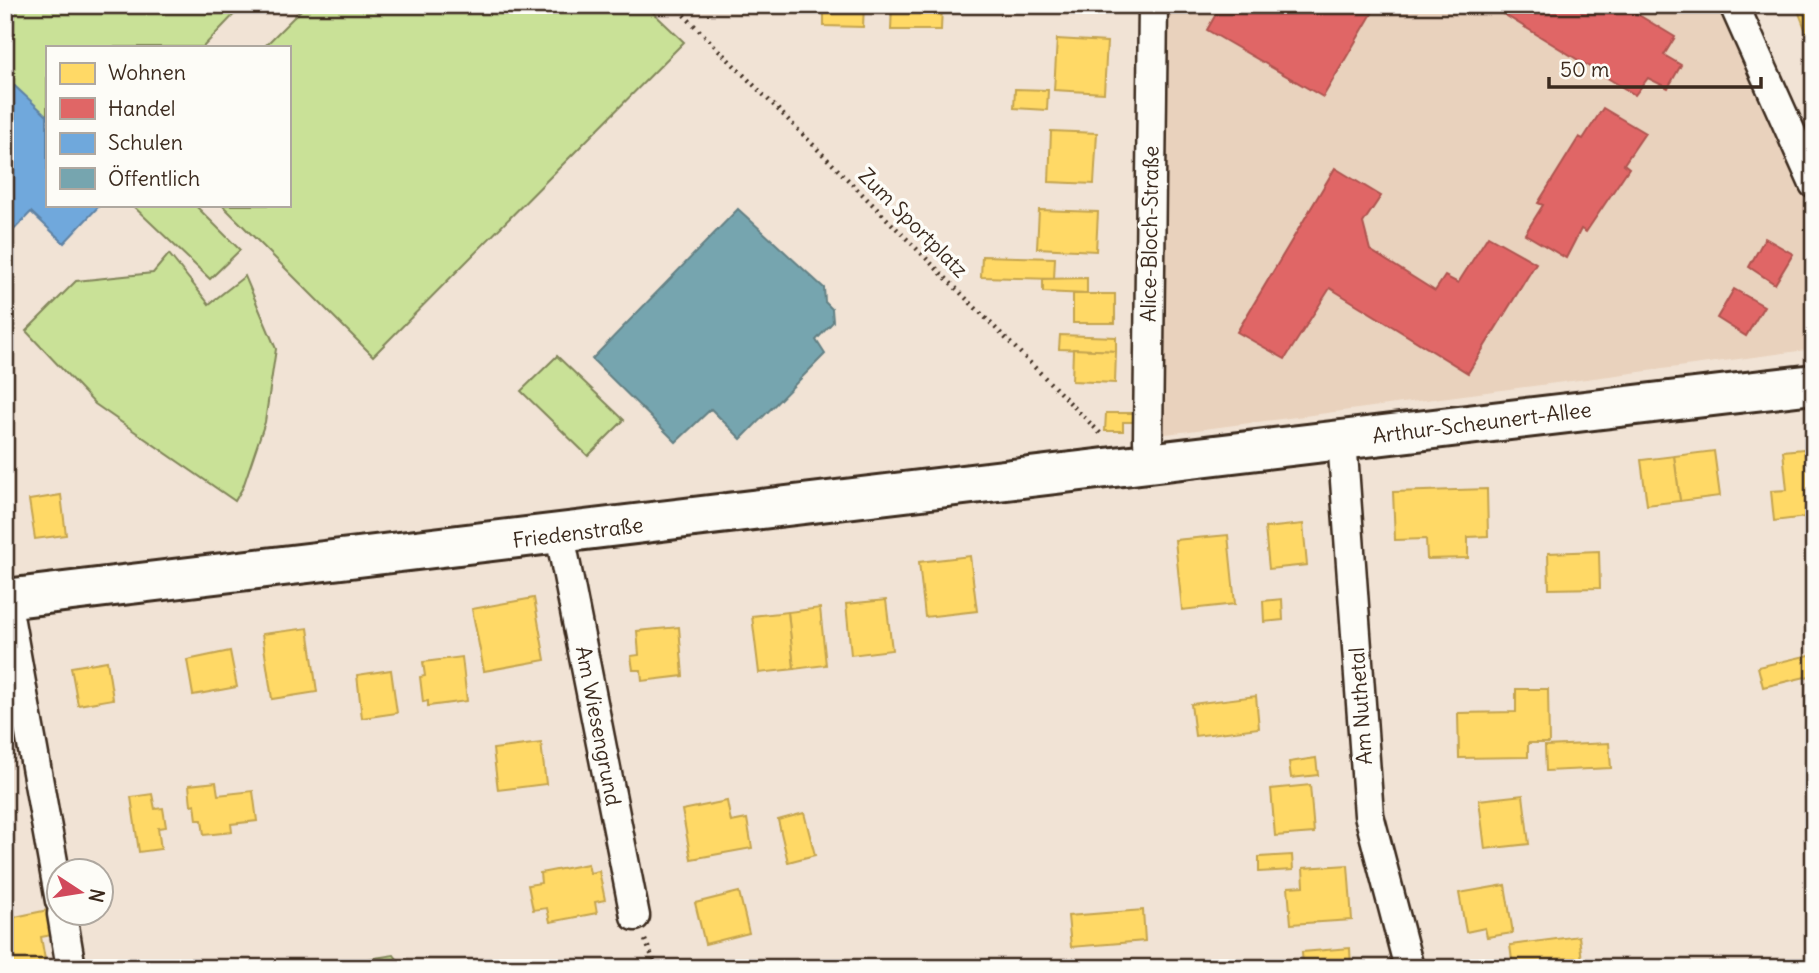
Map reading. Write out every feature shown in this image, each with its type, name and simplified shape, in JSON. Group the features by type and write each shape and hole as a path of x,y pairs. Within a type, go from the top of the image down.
{"main road":[{"name":"Arthur-Scheunert-Allee","path":"1138,464 1814,384"},
{"name":"Friedenstraße","path":"6,599 1138,464"}],"street":[{"name":"Alice-Bloch-Straße","path":"1138,464 1148,441 1153,5"},
{"path":"1734,5 1814,184"},
{"name":"Am Nuthetal","path":"1342,439 1369,815 1409,968"},
{"name":"Am Wiesengrund","path":"560,535 635,916"},
{"path":"6,599 52,858"},
{"path":"64,928 71,968"}],"path":[{"name":"Zum Sportplatz","path":"674,5 1112,446 1138,464"}],"shaded area":[{"path":"1167,5 1716,5 1804,199 1814,227 1814,349 1159,435"}],"green space":[{"path":"5,5 243,5 204,46 46,46 46,122 5,83"},
{"path":"306,5 645,5 684,42 373,356 223,206 290,206 290,46 265,46"},
{"path":"133,206 196,206 240,250 210,279"},
{"path":"169,254 209,304 245,276 276,349 265,422 243,487 235,501 95,404 26,331 76,281 153,273"},
{"path":"557,356 624,420 588,456 521,391"},
{"path":"394,955 404,968 309,968"}],"building: Wohnen":[{"path":"824,5 864,5 863,27 824,26"},
{"path":"892,5 942,5 941,30 891,30"},
{"path":"1796,5 1814,5 1814,31 1807,34"},
{"path":"1057,39 1107,42 1104,93 1054,90"},
{"path":"1015,89 1048,90 1047,110 1014,108"},
{"path":"1051,131 1097,133 1094,184 1049,182"},
{"path":"1039,210 1098,212 1096,251 1037,248"},
{"path":"982,256 1055,258 1054,279 981,277"},
{"path":"1087,278 1087,294 1043,292 1043,279"},
{"path":"1073,294 1115,294 1115,323 1073,323"},
{"path":"1060,335 1116,337 1116,351 1059,349"},
{"path":"1073,349 1116,351 1115,383 1072,381"},
{"path":"1106,413 1133,413 1133,422 1123,422 1123,431 1105,431"},
{"path":"1814,448 1814,516 1774,521 1771,491 1787,490 1783,451"},
{"path":"1714,451 1720,496 1680,501 1674,456"},
{"path":"1674,456 1680,501 1647,505 1641,460"},
{"path":"1487,489 1488,536 1468,537 1468,558 1427,559 1426,539 1395,540 1393,492"},
{"path":"61,495 66,535 35,539 29,500"},
{"path":"1303,524 1307,565 1269,569 1265,528"},
{"path":"1228,535 1235,604 1182,610 1175,540"},
{"path":"1599,551 1600,588 1549,589 1548,553"},
{"path":"970,556 977,611 925,617 919,562"},
{"path":"534,598 545,660 484,671 472,609"},
{"path":"1282,599 1283,620 1264,622 1263,601"},
{"path":"886,600 892,650 851,655 846,604"},
{"path":"820,608 826,665 794,669 788,612"},
{"path":"788,612 794,669 759,673 752,616"},
{"path":"679,627 683,676 642,681 641,670 633,670 631,656 639,655 637,631"},
{"path":"308,628 317,692 272,699 262,634"},
{"path":"230,651 237,687 193,695 187,660"},
{"path":"1814,654 1814,675 1763,687 1758,667"},
{"path":"462,657 467,701 428,706 428,701 423,702 420,677 425,676 423,662"},
{"path":"107,661 113,699 78,705 71,667"},
{"path":"391,670 397,713 362,718 357,675"},
{"path":"1516,689 1548,689 1549,743 1528,743 1528,757 1459,758 1458,713 1516,712"},
{"path":"1256,696 1259,728 1195,736 1191,704"},
{"path":"541,743 546,784 498,790 493,749"},
{"path":"1609,743 1611,768 1546,771 1545,746"},
{"path":"1316,758 1318,775 1291,778 1289,762"},
{"path":"216,782 218,795 253,791 257,821 231,824 232,832 204,835 202,820 197,820 195,804 191,805 189,785"},
{"path":"1310,785 1314,833 1275,836 1271,789"},
{"path":"152,794 155,809 163,808 166,827 158,828 161,849 139,852 131,797"},
{"path":"1523,795 1529,844 1485,849 1479,800"},
{"path":"727,801 731,822 747,819 752,848 691,859 682,810"},
{"path":"804,813 815,855 788,862 778,820"},
{"path":"1292,855 1293,870 1259,872 1259,857"},
{"path":"588,864 590,873 599,871 605,900 595,902 597,913 550,922 547,908 533,910 528,885 541,883 540,873"},
{"path":"1348,865 1352,920 1291,924 1288,887 1304,886 1303,868"},
{"path":"1505,885 1513,933 1487,937 1485,928 1466,932 1459,893"},
{"path":"739,892 749,933 705,944 695,903"},
{"path":"46,910 46,928 51,928 52,935 41,937 46,965 6,968 5,919"},
{"path":"1143,910 1145,941 1071,947 1068,916"},
{"path":"1579,936 1583,968 1513,968 1510,945"},
{"path":"1350,948 1351,968 1303,968 1302,952"}],"building: Handel":[{"path":"1218,5 1377,5 1323,97 1207,30 1220,7"},
{"path":"1489,5 1622,5 1675,37 1664,55 1681,65 1668,88 1648,78 1635,95"},
{"path":"1603,108 1645,133 1624,164 1629,168 1586,232 1581,229 1566,258 1525,234 1543,205 1538,203 1579,137 1583,139"},
{"path":"1335,168 1381,196 1363,223 1370,250 1435,291 1445,276 1458,283 1488,236 1536,263 1468,373 1330,288 1285,359 1237,332"},
{"path":"1765,238 1793,254 1775,284 1749,267"},
{"path":"1734,289 1764,306 1746,336 1717,318"}],"building: Schulen":[{"path":"5,77 46,115 46,206 99,206 64,243 31,212 5,239"}],"building: Öffentlich":[{"path":"738,209 824,288 825,302 832,309 833,322 816,340 825,354 741,439 711,409 676,442 592,359"}]}
